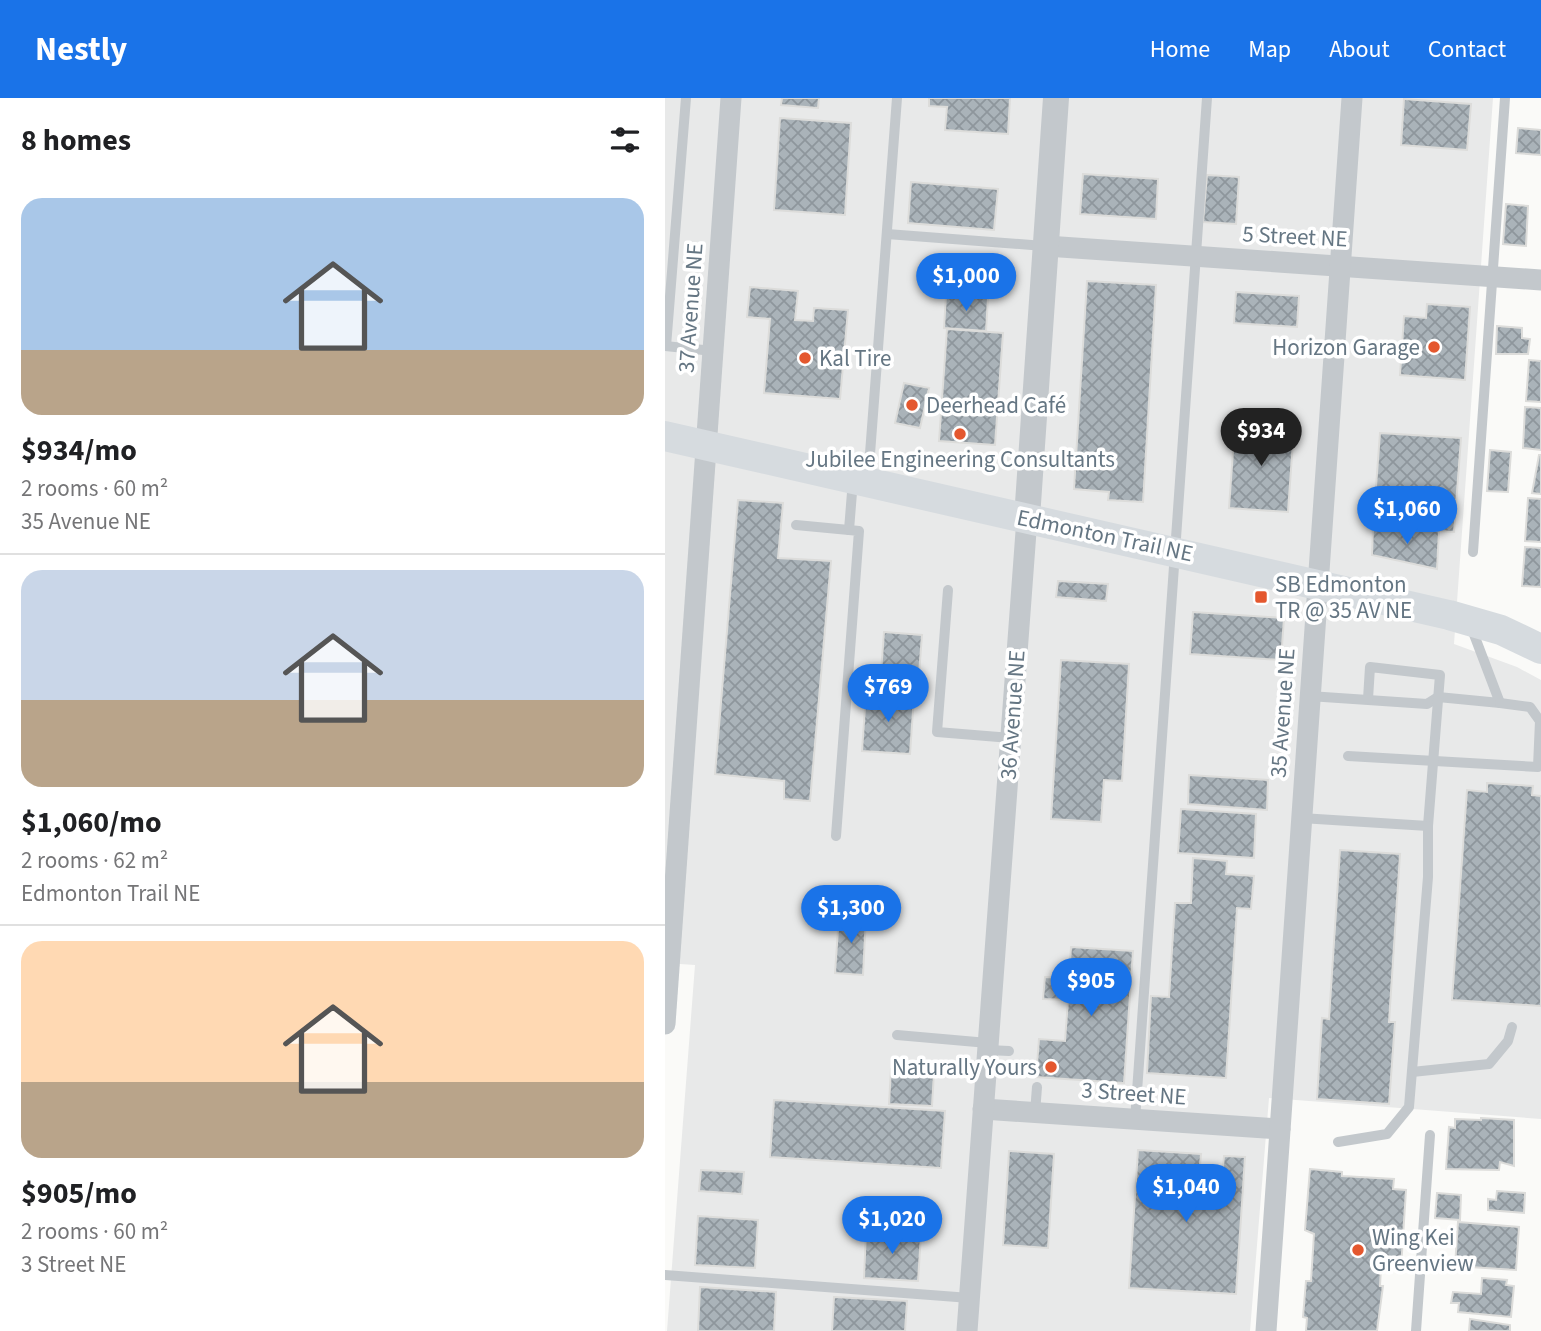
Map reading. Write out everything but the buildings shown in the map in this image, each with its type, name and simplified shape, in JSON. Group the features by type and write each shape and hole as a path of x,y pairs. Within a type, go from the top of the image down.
{"main road":[{"name":"Edmonton Trail NE","path":"665,436 1317,584 1501,630 1541,649"}],"street":[{"name":"37 Avenue NE","path":"665,1024 731,98"},
{"name":"36 Avenue NE","path":"967,1331 1056,98"},
{"name":"35 Avenue NE","path":"1266,1331 1352,98"},
{"name":"5 Street NE","path":"1046,246 1340,264 1541,280"},
{"name":"3 Street NE","path":"983,1109 1280,1129"}],"lane":[{"path":"686,98 666,346 713,351"},
{"path":"849,530 861,479 887,234 897,98"},
{"path":"1135,1120 1207,98"},
{"path":"1473,552 1505,98"},
{"path":"887,234 1046,246"},
{"path":"796,525 859,531 836,836"},
{"path":"949,590 937,732 1011,738"},
{"path":"1469,621 1500,703"},
{"path":"1338,1142 1387,1134 1409,1107 1428,877 1428,826 1440,675 1370,667 1368,699"},
{"path":"1309,696 1427,704 1438,697 1530,706 1540,721 1538,767 1348,756"},
{"path":"1301,818 1428,826"},
{"path":"1412,1072 1489,1064 1508,1041 1512,1027"},
{"path":"897,1035 1009,1051"},
{"path":"1035,1113 1037,1087"},
{"path":"1416,1331 1430,1135"},
{"path":"665,1276 969,1298"}],"shaded area":[{"path":"665,98 1493,98 1454,644 1517,667 1541,680 1541,1119 1269,1098 1250,1331 667,1331 695,965 665,963"}],"place":[{"name":"Horizon Garage","path":"1434,347"},
{"name":"Kal Tire","path":"805,358"},
{"name":"Deerhead Café","path":"912,405"},
{"name":"Jubilee Engineering Consultants","path":"960,434"},
{"name":"SB Edmonton TR @ 35 AV NE","path":"1261,597"},
{"name":"Naturally Yours","path":"1051,1067"},
{"name":"Wing Kei Greenview","path":"1358,1250"}]}
